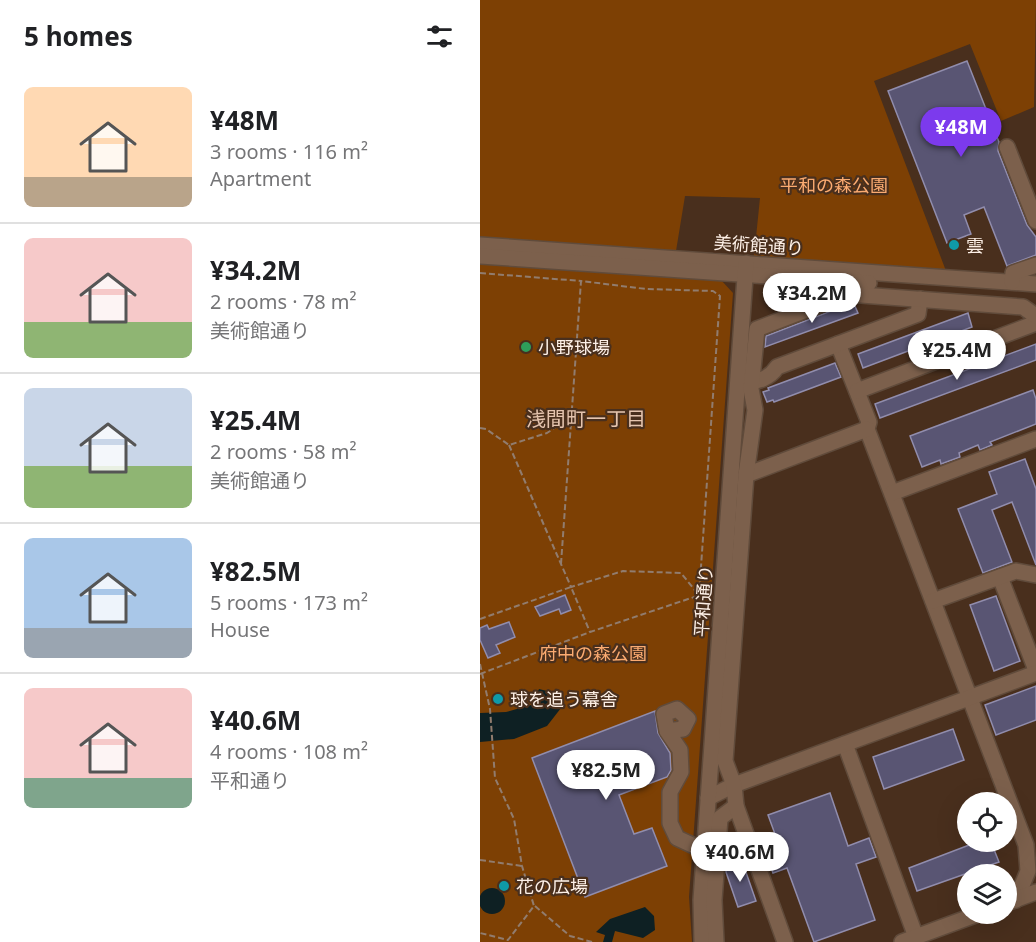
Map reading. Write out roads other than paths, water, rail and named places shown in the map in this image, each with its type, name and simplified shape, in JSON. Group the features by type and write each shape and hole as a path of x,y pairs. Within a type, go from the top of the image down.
{"street":[{"path":"1007,147 1036,220"},
{"name":"美術館通り","path":"480,245 745,269 887,279 929,291 1036,294"},
{"name":"美術館通り","path":"480,256 745,269 819,279 887,279"},
{"path":"1012,282 1013,273 1036,265"},
{"name":"平和通り","path":"702,942 708,798 723,588 745,382 745,269"},
{"path":"819,279 824,303"},
{"name":"美術館通り","path":"929,291 1012,282 1036,284"},
{"path":"745,382 771,375 777,367 918,314 929,291"},
{"path":"786,942 736,806 734,785 725,761 746,476 755,410 745,382 757,328 848,294 929,291 1023,307 1036,316"},
{"path":"857,391 1036,323"},
{"path":"838,344 869,422 867,429 1031,850 1028,871 1017,890"},
{"path":"746,476 867,429"},
{"path":"892,492 1035,444"},
{"path":"933,601 1016,571 1036,575"},
{"path":"708,798 734,785 1036,671 1000,577"},
{"path":"668,731 680,750 681,772 670,792 670,823 677,838 705,851"},
{"path":"845,744 909,939 957,922"},
{"path":"716,942 714,900 720,818 736,806"},
{"path":"1017,899 1036,892"}],"place":[{"name":"雲","path":"954,245"},
{"name":"小野球場","path":"526,347"},
{"name":"球を追う幕舎","path":"498,699"},
{"name":"花の広場","path":"504,886"}],"district":[{"name":"浅間町一丁目","path":"586,418"}],"park label":[{"name":"平和の森公園","path":"834,185"},
{"name":"府中の森公園","path":"593,653"}]}
